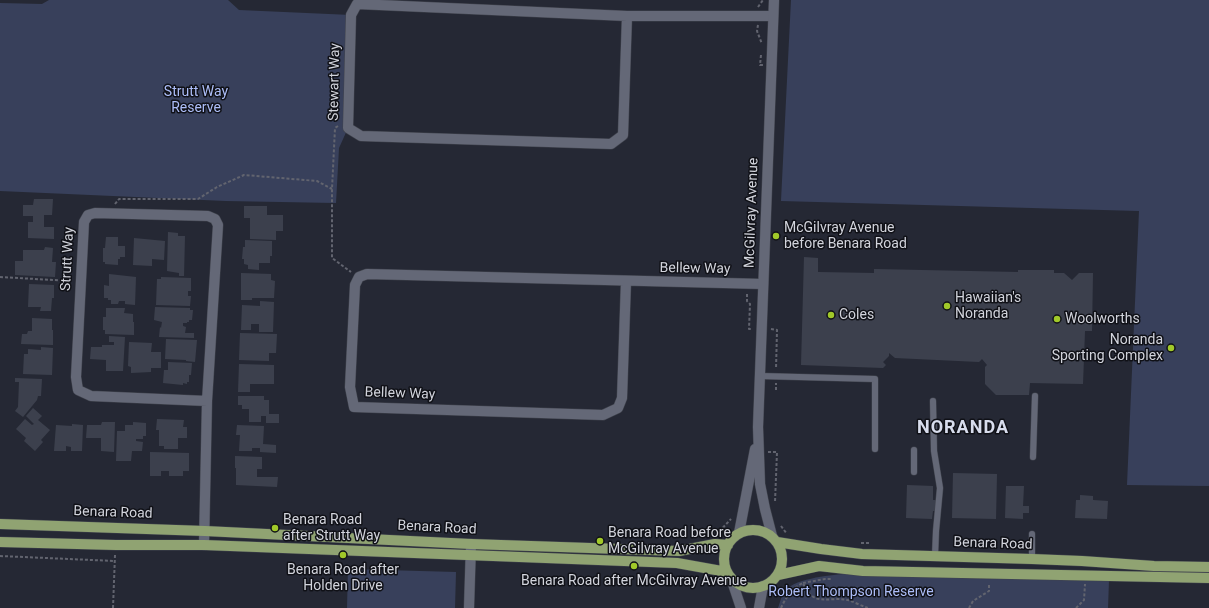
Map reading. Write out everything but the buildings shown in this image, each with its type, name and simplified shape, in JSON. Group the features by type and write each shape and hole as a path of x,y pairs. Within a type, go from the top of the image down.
{"main road":[{"name":"Benara Road","path":"0,524 205,531 471,544 679,551 715,544 728,545"},
{"path":"748,530 764,532 774,539 781,550 783,558 782,567 778,575 769,584 755,588 746,587 738,584 729,575 724,563 725,554 728,545 739,533 748,530"},
{"name":"Benara Road","path":"774,539 821,549 862,554 1082,560 1154,566 1209,567"},
{"name":"Benara Road","path":"0,542 116,545 204,545 677,563 729,575"},
{"name":"Benara Road","path":"778,575 819,566 863,570 1209,578"}],"street":[{"name":"McGilvray Avenue","path":"774,0 758,427 760,484 774,539"},
{"name":"Stewart Way","path":"627,16 623,135 611,144 361,136 348,128 351,15 357,4 627,16 773,16"},
{"name":"Strutt Way","path":"204,545 207,400 218,225 215,219 208,216 107,213 95,213 88,215 84,222 80,281 76,377 78,390 91,396 207,400"},
{"name":"Bellew Way","path":"626,281 622,398 618,408 603,415 354,407 350,387 355,285 359,278 367,274 763,284"},
{"name":"McGilvray Avenue","path":"739,533 758,427"},
{"path":"469,608 471,544"},
{"path":"729,575 741,608"},
{"path":"759,608 764,586"}],"lane":[{"path":"760,376 875,378 875,449"},
{"path":"1033,457 1035,396"},
{"path":"933,401 934,451 940,488 935,556"},
{"path":"914,450 914,472"},
{"path":"1032,534 1032,559"}],"path":[{"path":"762,46 758,31 758,7 763,0"},
{"path":"760,65 761,52"},
{"path":"349,119 335,128 332,189 332,258 359,278"},
{"path":"107,213 119,199 198,199 217,187 244,175 317,181 332,189"},
{"path":"0,278 80,281"},
{"path":"748,284 747,302 750,304 749,329"},
{"path":"776,390 777,330"},
{"path":"774,503 777,452"},
{"path":"779,524 788,536"},
{"path":"860,543 875,543"},
{"path":"113,608 116,545"},
{"path":"0,556 115,561"},
{"path":"969,608 973,601 989,591 988,581"},
{"path":"782,608 788,594 796,586 803,584 807,594 812,598 820,600 847,600 868,608"}],"green space":[{"name":"Strutt Way Reserve","path":"49,0 228,0 239,10 351,15 348,128 339,148 336,203 226,201 0,191 0,3 42,4"},
{"name":"Noranda Sporting Complex","path":"791,0 1209,0 1209,486 1127,485 1139,211 781,201"},
{"path":"348,569 456,572 455,608 347,608"},
{"name":"Robert Thompson Reserve","path":"844,574 1109,580 1108,608 778,608 783,593 787,588 794,584 830,575"}],"place":[{"name":"McGilvray Avenue before Benara Road","path":"776,236"},
{"name":"Hawaiian's Noranda","path":"947,306"},
{"name":"Coles","path":"831,315"},
{"name":"Woolworths","path":"1057,319"},
{"name":"Noranda Sporting Complex","path":"1171,348"},
{"name":"Benara Road after Strutt Way","path":"275,528"},
{"name":"Benara Road before McGilvray Avenue","path":"600,541"},
{"name":"Benara Road after Holden Drive","path":"343,555"},
{"name":"Benara Road after McGilvray Avenue","path":"634,566"}],"district":[{"name":"NORANDA","path":"963,428"}]}
